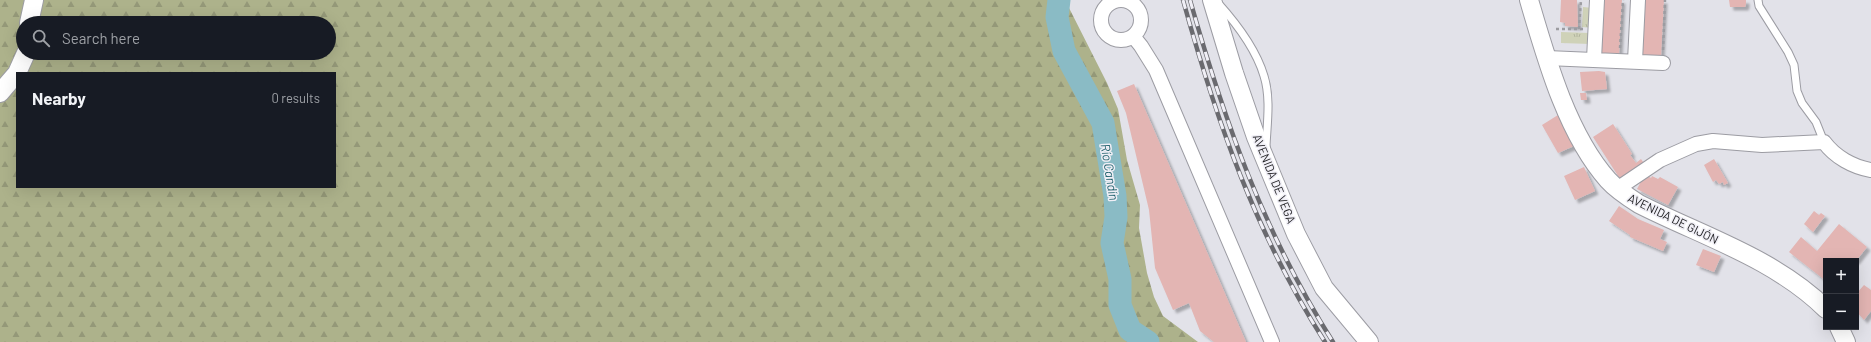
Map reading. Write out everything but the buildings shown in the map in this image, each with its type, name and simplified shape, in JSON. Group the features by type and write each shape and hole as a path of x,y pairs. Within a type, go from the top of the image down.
{"street":[{"path":"31,16 34,0"},
{"path":"1121,0 1127,1 1137,8 1141,20 1138,32 1127,39 1114,39 1104,29 1102,16 1108,2 1121,0"},
{"name":"AVENIDA DE VEGA","path":"1212,0 1234,73 1265,158 1296,234 1320,281 1369,342"},
{"name":"AVENIDA DE GIJÓN","path":"1529,0 1547,58 1566,109 1596,165 1617,189 1622,194 1653,211 1766,265 1793,280 1823,306"},
{"path":"1594,59 1597,0"},
{"path":"1635,61 1638,0"},
{"path":"1133,36 1156,70 1272,342"},
{"path":"1547,58 1635,61 1663,60"},
{"path":"17,72 23,60"},
{"path":"0,93 16,74"},
{"path":"1617,189 1660,160 1696,144 1713,141 1762,145 1824,142 1832,151 1850,163 1871,170"},
{"path":"1841,330 1846,342"}],"lane":[{"path":"1216,0 1226,11 1250,46 1264,76 1268,110 1265,158"},
{"path":"1758,0 1759,6 1788,52 1794,65 1797,91 1802,103 1816,122 1824,142"}],"path":[{"path":"1580,29 1581,0"},
{"path":"1620,60 1623,0"},
{"path":"1663,60 1665,0"},
{"path":"1556,29 1595,30"}],"green space":[{"path":"0,0 1065,0 1107,83 1118,109 1127,160 1140,205 1139,228 1147,273 1154,297 1163,316 1198,342 0,342"},
{"path":"1583,7 1593,8 1592,28 1582,27"},
{"path":"1561,32 1590,33 1590,44 1561,43"}],"waterway":[{"name":"Río Candín","path":"1059,0 1057,17 1064,51 1103,123 1115,196 1116,217 1112,243 1120,279 1120,305 1130,330 1148,342"}],"railway":[{"path":"1183,0 1210,90 1241,177 1278,260 1300,301 1325,342"},
{"path":"1190,0 1217,90 1232,134 1249,176 1286,260 1308,301 1333,342"}]}
